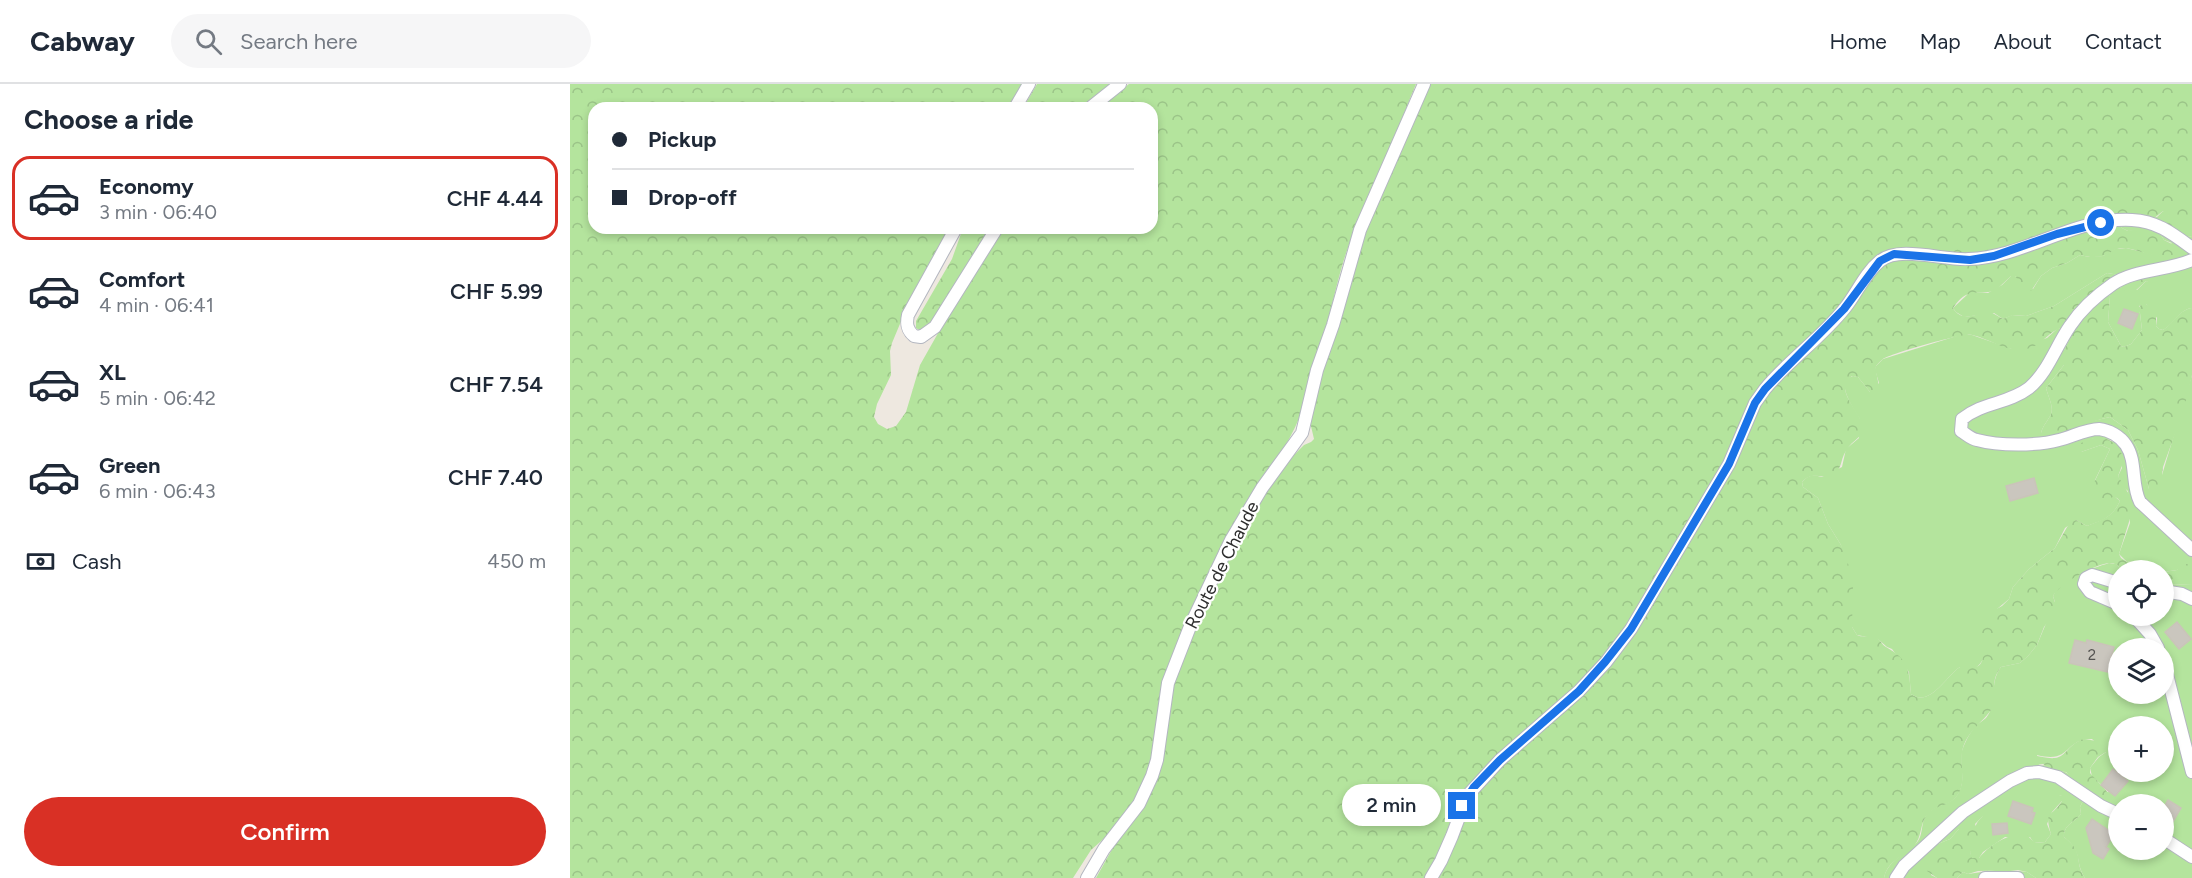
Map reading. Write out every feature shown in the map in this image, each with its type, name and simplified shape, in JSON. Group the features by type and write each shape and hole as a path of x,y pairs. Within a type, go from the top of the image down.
{"street":[{"path":"1018,102 1029,84"},
{"path":"1098,102 1120,84"},
{"name":"Route de Chaude","path":"1087,878 1104,849 1139,804 1152,776 1157,760 1168,683 1191,624 1231,540 1262,488 1302,433 1317,370 1333,325 1357,239 1379,183 1424,84"},
{"path":"1431,878 1452,836 1467,796 1500,760 1579,691 1631,629 1729,464 1755,403 1765,389 1844,309 1880,261 1894,254 1970,260 1994,256 2057,234 2115,220 2134,220 2163,227 2192,248"},
{"path":"954,234 908,315 906,324 909,332 914,336 921,337 935,327 992,234"},
{"path":"2192,260 2177,267 2126,278 2113,284 2070,326 2046,368 2031,386 2010,399 1975,409 1962,419 1961,431 1975,440 2042,444 2093,430 2110,432 2126,444 2130,453 2136,494 2140,502 2192,550"},
{"path":"2108,580 2092,575 2086,578 2084,584 2090,592 2108,600"},
{"path":"2174,593 2192,599"},
{"path":"2143,626 2152,638"},
{"path":"2174,701 2192,772"},
{"path":"1896,878 1904,866 1963,812 2010,781 2027,773 2039,772 2058,777 2108,809"},
{"path":"2174,845 2192,857"},
{"path":"1985,878 2018,878"}],"green space":[{"path":"570,84 1024,84 1014,102 588,102 588,234 949,234 907,307 892,343 891,375 877,404 874,417 878,424 887,429 896,426 906,412 920,365 963,289 1001,234 1158,234 1158,102 1106,102 1129,84 1416,84 1347,250 1317,366 1300,416 1166,677 1160,693 1153,757 1143,782 1131,807 1108,835 1091,850 1073,878 570,878"},
{"path":"1037,84 1113,84 1089,102 1026,102"},
{"path":"1428,84 2192,84 2192,236 2184,237 2175,232 2167,224 2169,216 2163,211 2153,219 2120,224 2128,231 2149,227 2158,230 2164,240 2178,247 2179,250 2174,255 2160,257 2122,248 2100,257 2080,255 2052,268 2041,276 2031,291 2026,290 2015,276 2011,276 1995,291 1967,294 1953,308 1957,313 1965,316 1989,311 2003,319 2012,315 2026,316 2054,306 2107,273 2139,278 2159,276 2161,279 2156,286 2146,281 2133,293 2118,285 2105,288 2110,296 2108,322 2121,346 2124,347 2131,344 2142,330 2140,313 2137,309 2142,304 2146,304 2156,312 2156,326 2163,330 2180,314 2192,308 2192,375 2184,409 2163,467 2162,475 2166,486 2162,493 2152,492 2149,489 2138,450 2128,430 2110,417 2043,438 2042,430 2052,411 2046,388 2064,365 2064,350 2069,340 2069,333 2061,328 2034,346 2022,350 2007,348 1979,337 1966,335 1900,352 1883,359 1876,366 1878,391 1876,394 1870,392 1858,377 1852,376 1845,389 1850,403 1860,418 1864,432 1848,448 1840,467 1831,477 1812,476 1802,482 1803,487 1818,498 1850,569 1853,585 1852,627 1857,635 1876,637 1899,656 1908,672 1911,694 1918,697 1931,694 1960,667 1980,665 1984,650 1978,642 1978,631 1982,622 1989,613 2009,599 2013,587 2029,569 2055,548 2070,522 2076,520 2087,526 2107,517 2117,507 2120,501 2117,498 2097,499 2092,496 2091,489 2110,449 2101,445 2081,452 2077,450 2081,443 2098,438 2107,439 2115,444 2121,452 2122,462 2118,476 2133,501 2133,509 2119,554 2124,560 2108,560 2108,563 2096,566 2063,586 2053,596 2057,609 2044,627 2037,645 2020,663 2001,667 1996,676 1995,704 1964,745 1962,781 1959,792 1950,802 1932,810 1924,821 1917,842 1889,867 1884,878 1096,878 1115,844 1136,818 1175,681 1196,627 1241,532 1285,464 1304,445 1314,439 1310,422 1312,407 1354,265 1374,209"},
{"path":"2163,211 2188,237 2192,236 2192,308 2184,311 2163,330 2156,326 2157,318 2146,304 2139,306 2142,330 2131,344 2121,346 2108,322 2110,296 2105,288 2106,285 2137,290 2146,281 2149,282 2153,274 2144,279 2107,273 2054,306 2026,316 2013,315 2003,319 1994,313 1964,317 1953,308 1968,294 1988,293 2002,285 2011,276 2015,276 2033,289 2041,276 2052,268 2080,255 2103,256 2115,249 2126,248 2155,255 2172,243 2164,240 2158,230 2128,231 2120,224 2157,217"},
{"path":"961,234 988,234 933,325 921,331 916,328 916,321 952,259"},
{"path":"2061,328 2069,333 2069,340 2064,350 2064,365 2046,388 2052,411 2041,433 2110,417 2128,430 2138,450 2149,489 2162,475 2192,375 2192,564 2174,570 2174,560 2125,560 2119,554 2130,523 2128,491 2123,487 2118,476 2122,468 2112,440 2093,438 2081,452 2101,445 2110,449 2095,480 2120,501 2117,507 2110,515 2098,522 2087,526 2076,520 2065,528 2055,548 2029,569 2013,587 2009,599 1997,609 1983,659 1978,666 1960,667 1931,694 1918,697 1911,694 1909,672 1892,649 1878,639 1857,635 1852,627 1851,606 1841,545 1828,524 1818,498 1803,487 1802,482 1813,475 1822,477 1842,467 1846,449 1859,438 1860,419 1845,391 1846,381 1849,378 1858,377 1870,392 1879,383 1876,366 1883,359 1960,335 1972,335 2012,349 2047,338"},
{"path":"2108,563 2108,626 2174,626 2174,584 2192,585 2192,878 2085,878 2077,853 2064,837 2064,833 2065,829 2081,814 2080,807 2085,797 2109,792 2092,776 2090,768 2106,752 2092,739 2076,743 2056,756 2037,755 2039,766 2046,765 2055,771 2070,775 2059,795 2062,796 2062,801 2052,812 2047,824 2051,834 2045,842 2034,843 2030,837 2005,837 1983,852 1979,858 1971,858 1970,852 1976,825 1983,816 1959,829 1950,839 1933,846 1931,875 1937,878 1884,878 1889,866 1918,841 1926,815 1956,797 1962,782 1963,748 1973,729 1990,712 1997,673 2001,667 2020,663 2028,656 2037,645 2055,602 2053,596 2057,589 2078,575"},
{"path":"2184,564 2192,564 2192,585 2174,584 2174,570"},
{"path":"2084,739 2103,742 2107,746 2106,752 2098,757 2090,768 2090,773 2109,794 2106,802 2085,797 2080,807 2081,814 2065,829 2064,837 2075,848 2085,878 2036,878 2027,872 2018,870 1978,871 1968,874 1963,872 1957,878 1937,878 1927,871 1926,862 1933,846 1950,839 1959,829 1956,819 1982,805 1985,810 1983,816 1975,824 1981,839 1970,852 1972,858 1979,858 2001,840 2015,835 2028,836 2035,843 2045,842 2051,834 2049,817 2062,801 2062,796 2053,794 2054,785 2068,779 2069,775 2043,764 2028,766 2027,758 2029,756 2059,757"},
{"path":"2002,869 2027,872 2036,878 1957,878 1963,872 1968,874"}],"building":[{"path":"2124,309 2138,314 2132,329 2118,323"},
{"path":"2034,478 2038,493 2010,501 2006,486"},
{"path":"2177,622 2191,639 2179,649 2174,643 2174,638 2170,638 2165,632"},
{"path":"2075,640 2086,643 2087,640 2108,645 2108,672 2069,663"},
{"path":"2108,776 2108,782 2127,782 2117,794 2112,794 2101,785"},
{"path":"2013,801 2033,808 2032,812 2035,813 2031,824 2008,816"},
{"path":"2174,804 2181,808 2174,820"},
{"path":"2092,819 2108,830 2106,847 2108,851 2103,859 2093,853 2086,828"},
{"path":"2007,823 2008,833 1993,835 1992,824"}],"route":[{"path":"1462,806 1474,787 1500,760 1579,691 1631,629 1729,464 1755,403 1774,378 1844,309 1880,261 1894,254 1970,260 1994,256 2086,225 2101,223"}]}
